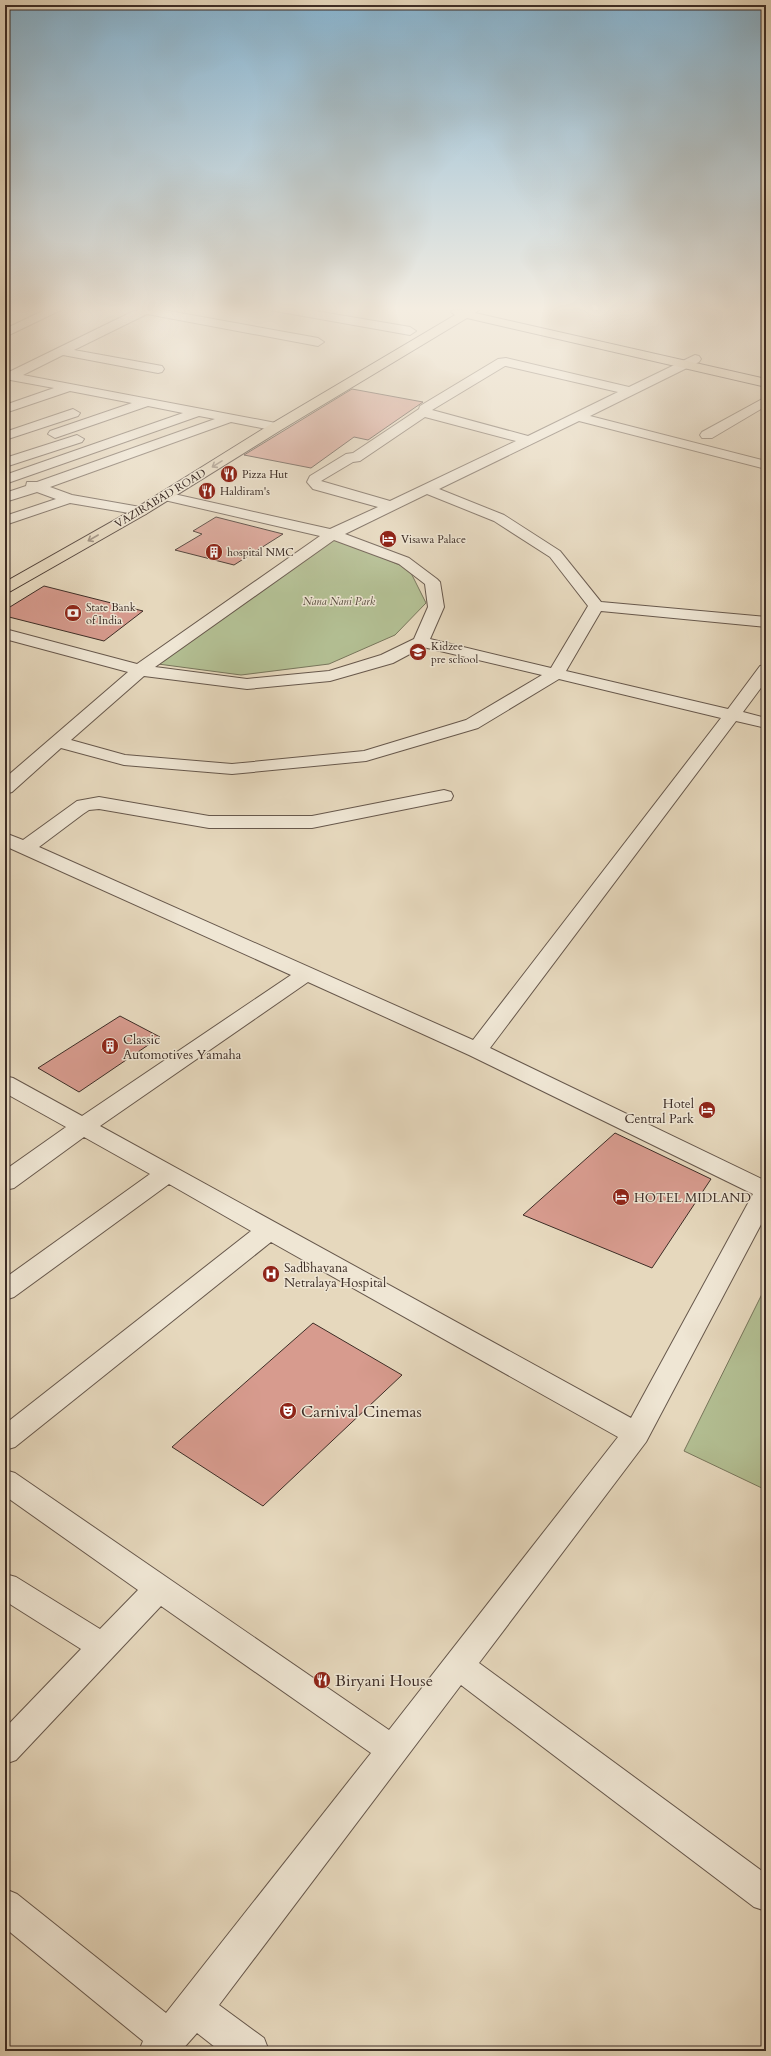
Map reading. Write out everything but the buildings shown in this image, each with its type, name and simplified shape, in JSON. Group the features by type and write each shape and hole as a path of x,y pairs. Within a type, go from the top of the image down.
{"main road":[{"name":"VAZIRABAD ROAD","path":"5,577 124,508 293,402"},
{"name":"VAZIRABAD ROAD","path":"5,588 140,511 317,402"}],"street":[{"path":"5,409 26,402"},
{"path":"5,422 64,402"},
{"path":"98,405 106,402"},
{"path":"5,452 147,402 276,427"},
{"path":"392,506 318,486 314,482 315,479 353,457 425,411 425,409 437,402"},
{"path":"5,788 140,670 332,534 530,441 608,402"},
{"path":"707,435 766,402"},
{"path":"5,463 171,407"},
{"path":"5,436 84,410"},
{"path":"425,411 530,441"},
{"path":"8,477 198,412"},
{"path":"578,417 766,465"},
{"path":"5,498 37,488 229,418"},
{"path":"8,477 69,499 140,511"},
{"path":"427,490 499,518 555,554 596,606 766,622"},
{"path":"5,634 140,670 247,684 322,677 387,659 421,642 436,608 432,582 404,561 332,534 165,496"},
{"path":"5,521 69,499"},
{"path":"58,742 124,760 232,769 366,756 472,724 556,674 596,606"},
{"path":"421,642 766,723"},
{"path":"477,1050 730,715 766,670"},
{"path":"25,848 84,805 99,803 209,822 312,822 444,796"},
{"path":"5,839 477,1050 766,1191 636,1434 194,2009 162,2045 5,1906"},
{"path":"5,1182 83,1126 306,974"},
{"path":"5,1083 636,1434"},
{"path":"5,1291 168,1173"},
{"path":"5,1439 268,1230"},
{"path":"5,1481 393,1750"},
{"path":"5,1586 103,1647"},
{"path":"5,1750 159,1588"},
{"path":"458,1665 766,1895"},
{"path":"194,2009 251,2051"}],"green space":[{"name":"Nana Nani Park","path":"331,539 369,552 409,569 426,603 395,635 329,664 241,675 158,664"},
{"path":"766,1286 766,1490 684,1451"}],"place":[{"name":"Pizza Hut","path":"229,474"},
{"name":"Haldiram's","path":"207,491"},
{"name":"Visawa Palace","path":"388,539"},
{"name":"hospital NMC","path":"214,552"},
{"name":"State Bank of India","path":"73,613"},
{"name":"Kidzee pre school","path":"418,652"},
{"name":"Classic Automotives Yamaha","path":"110,1046"},
{"name":"Hotel Central Park","path":"707,1110"},
{"name":"HOTEL MIDLAND","path":"621,1197"},
{"name":"Sadbhavana Netralaya Hospital","path":"271,1274"},
{"name":"Carnival Cinemas","path":"288,1411"},
{"name":"Biryani House","path":"322,1680"}]}
